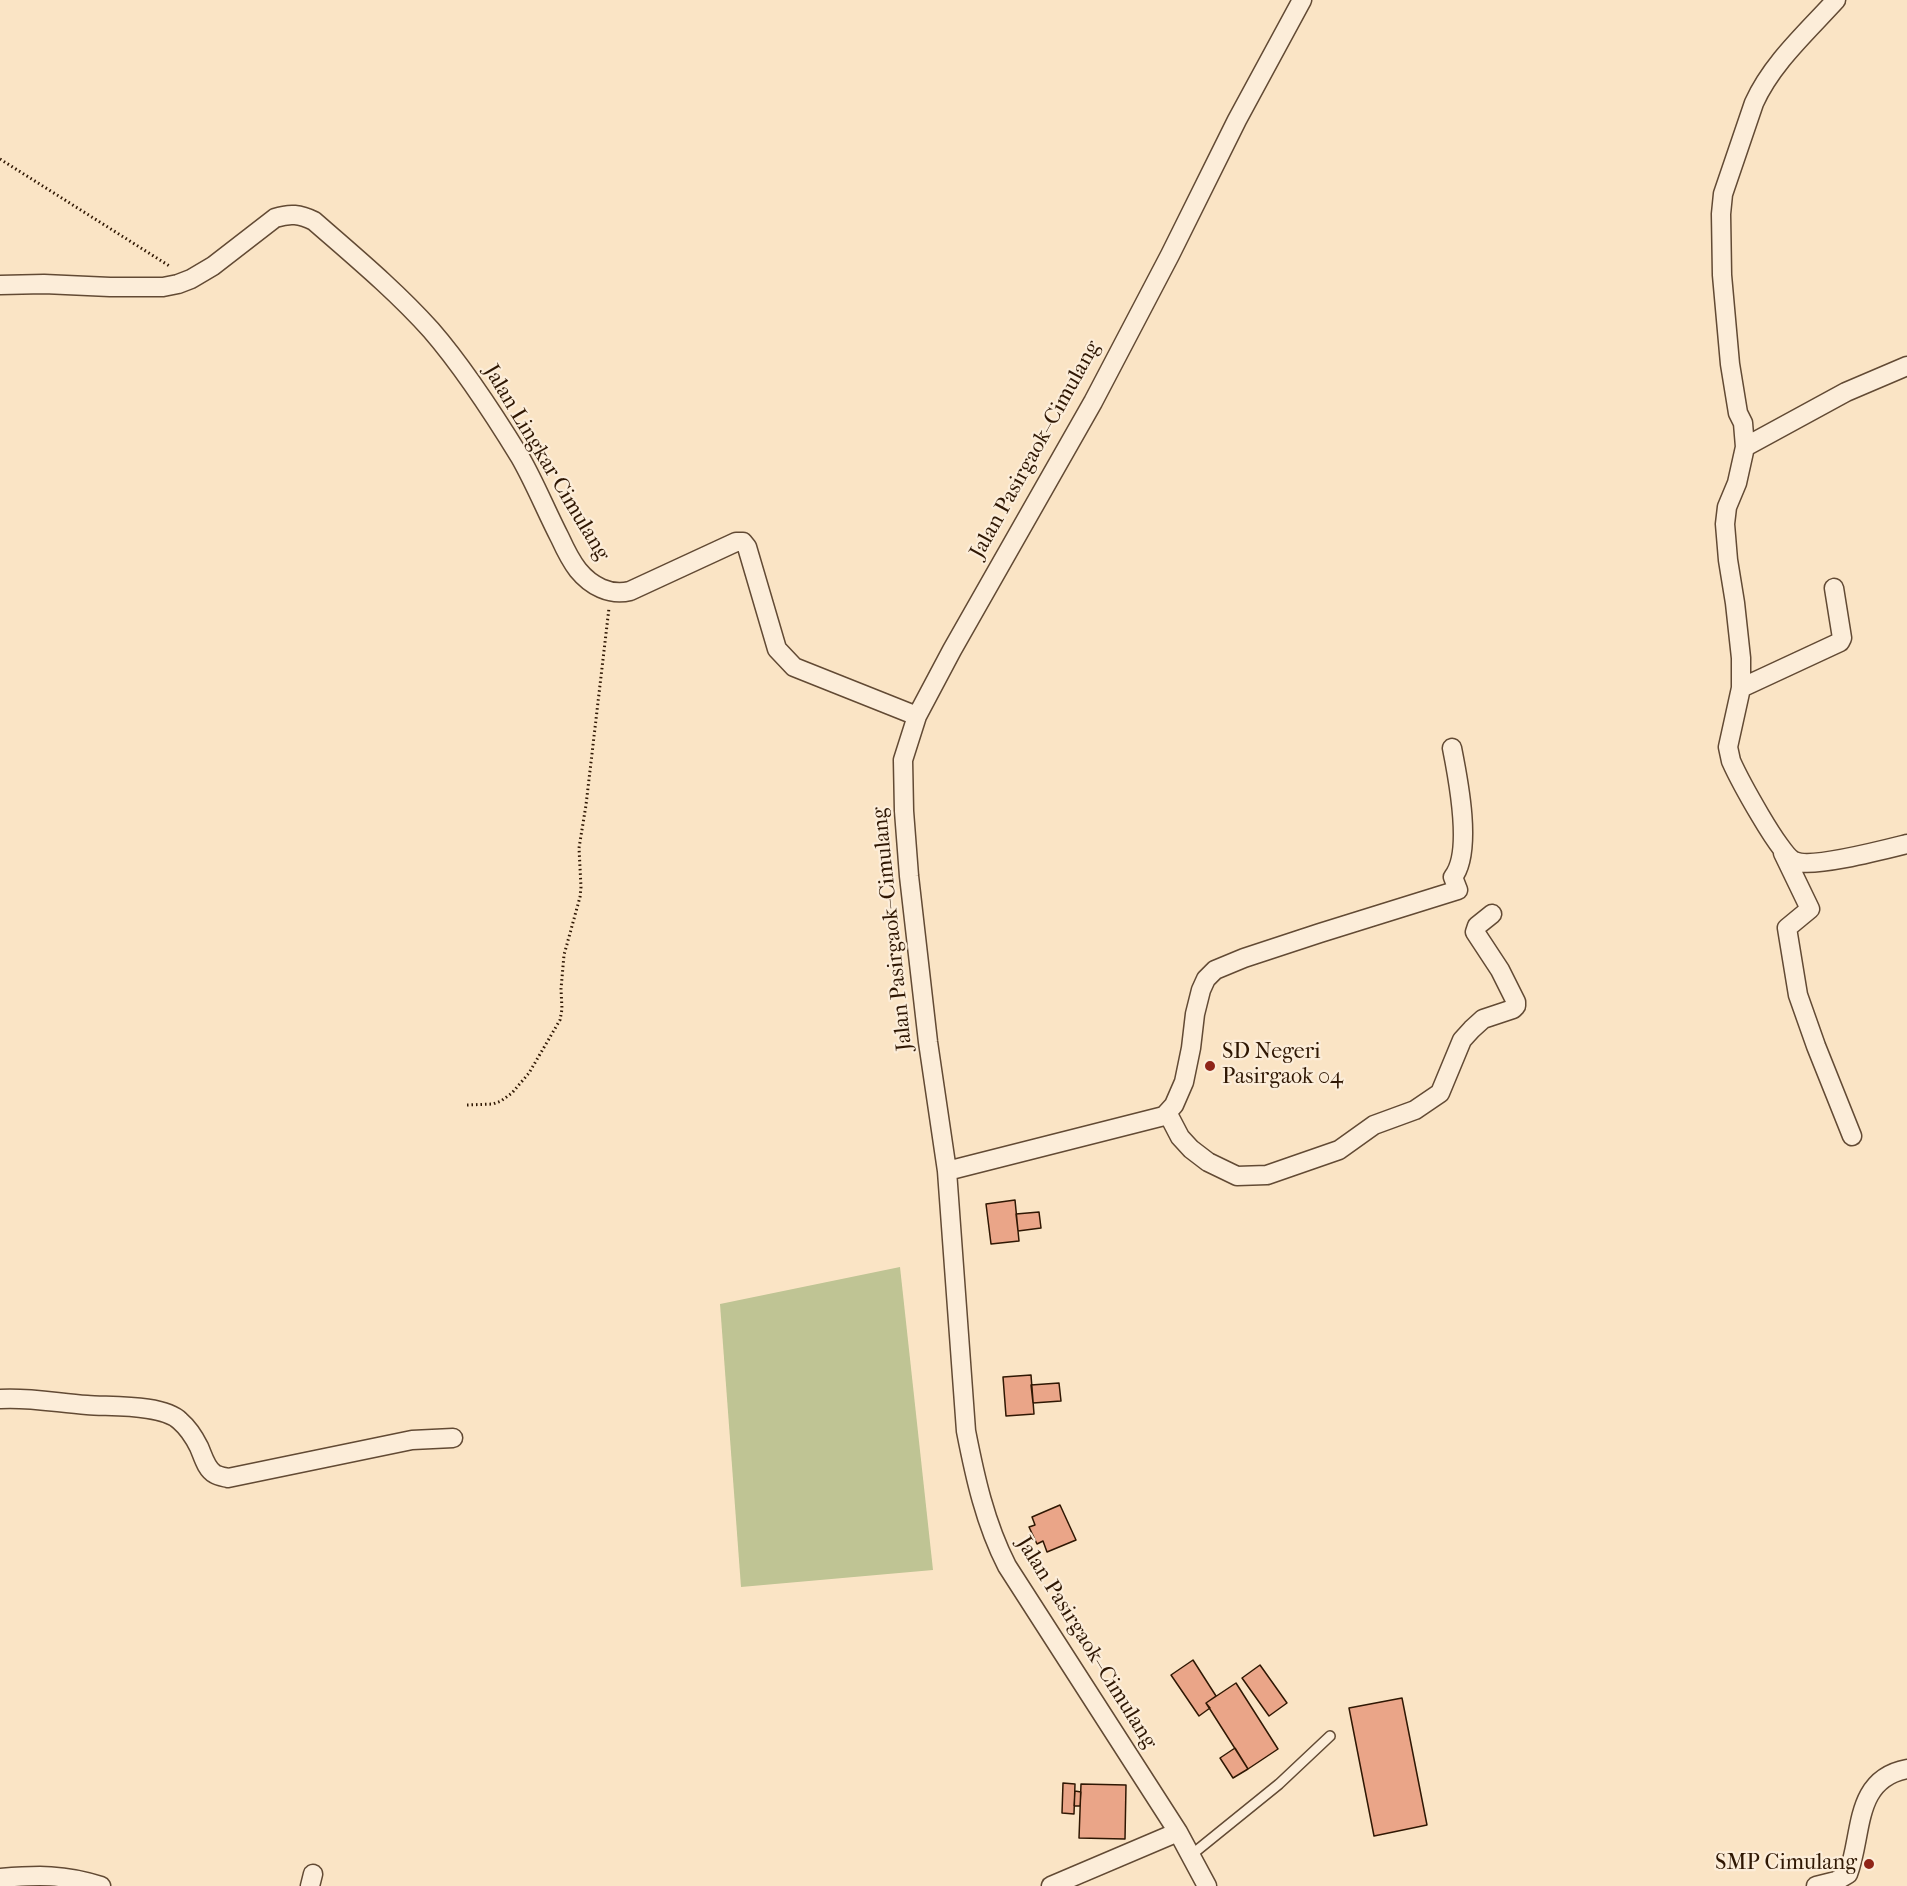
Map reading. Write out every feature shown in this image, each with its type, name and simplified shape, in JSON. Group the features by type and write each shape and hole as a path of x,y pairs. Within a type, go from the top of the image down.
{"street":[{"name":"Jalan Pasirgaok–Cimulang","path":"1206,1886 1178,1832 1007,1566 989,1525 973,1470 966,1431 947,1171 928,1042 909,876 903,760 917,716 989,583 1093,402 1237,120 1302,0"},
{"path":"1836,0 1784,58 1760,90 1723,194 1722,275 1730,364 1738,412 1743,423 1745,447 1737,483 1727,507 1725,524 1741,658 1741,688 1728,747 1734,768 1779,844 1810,909 1787,928 1798,995 1852,1136"},
{"name":"Jalan Lingkar Cimulang","path":"0,285 163,286 191,279 213,266 275,218 297,214 314,222 391,289 431,331 464,373 521,459 559,537 578,570 596,585 611,592 630,591 736,542 743,542 747,547 777,649 785,659 794,667 917,716"},
{"path":"1745,447 1846,392 1907,366"},
{"path":"1741,688 1840,642 1842,638 1834,588"},
{"path":"947,1171 1157,1120 1168,1114 1184,1082 1201,990 1206,979 1215,970 1320,933 1458,890 1453,877 1460,864 1462,812 1452,748"},
{"path":"1779,844 1790,858 1799,863 1856,856 1907,844"},
{"path":"1168,1114 1180,1137 1191,1149 1208,1162 1237,1176 1267,1175 1339,1150 1374,1125 1415,1110 1440,1093 1462,1040 1472,1029 1483,1019 1516,1006 1500,970 1475,932 1478,926 1492,914"},
{"path":"0,1399 30,1399 150,1409 180,1419 198,1445 213,1474 228,1478 412,1440 453,1438"},
{"path":"1816,1886 1845,1877 1849,1870 1863,1809 1870,1792 1889,1775 1907,1769"},
{"path":"1051,1886 1178,1832"},
{"path":"0,1878 68,1877 101,1886"}],"lane":[{"path":"1190,1856 1279,1784 1330,1736"}],"path":[{"path":"0,159 191,279"},
{"path":"467,1105 493,1104 512,1093 529,1073 560,1020 564,955 580,897 580,831 586,805 611,592"}],"green space":[{"path":"900,1267 933,1570 741,1587 720,1304"}],"building":[{"path":"1015,1200 1019,1241 991,1244 986,1204"},
{"path":"1039,1212 1041,1228 1018,1231 1016,1214"},
{"path":"1031,1375 1034,1414 1006,1416 1003,1377"},
{"path":"1059,1383 1061,1401 1033,1403 1031,1385"},
{"path":"1060,1505 1076,1540 1047,1552 1043,1541 1037,1544 1029,1527 1035,1525 1032,1517"},
{"path":"1193,1660 1216,1696 1206,1703 1210,1708 1199,1716 1171,1675"},
{"path":"1260,1665 1287,1703 1269,1716 1242,1678"},
{"path":"1236,1683 1278,1749 1248,1769 1206,1703"},
{"path":"1402,1698 1427,1825 1374,1836 1349,1708"},
{"path":"1235,1748 1248,1769 1233,1778 1220,1758"},
{"path":"1063,1783 1075,1784 1074,1814 1062,1813"},
{"path":"1081,1784 1126,1785 1125,1839 1079,1838"},
{"path":"1075,1791 1081,1792 1080,1806 1074,1806"}],"place":[{"name":"SD Negeri Pasirgaok 04","path":"1210,1066"},
{"name":"SMP Cimulang","path":"1869,1864"}]}
